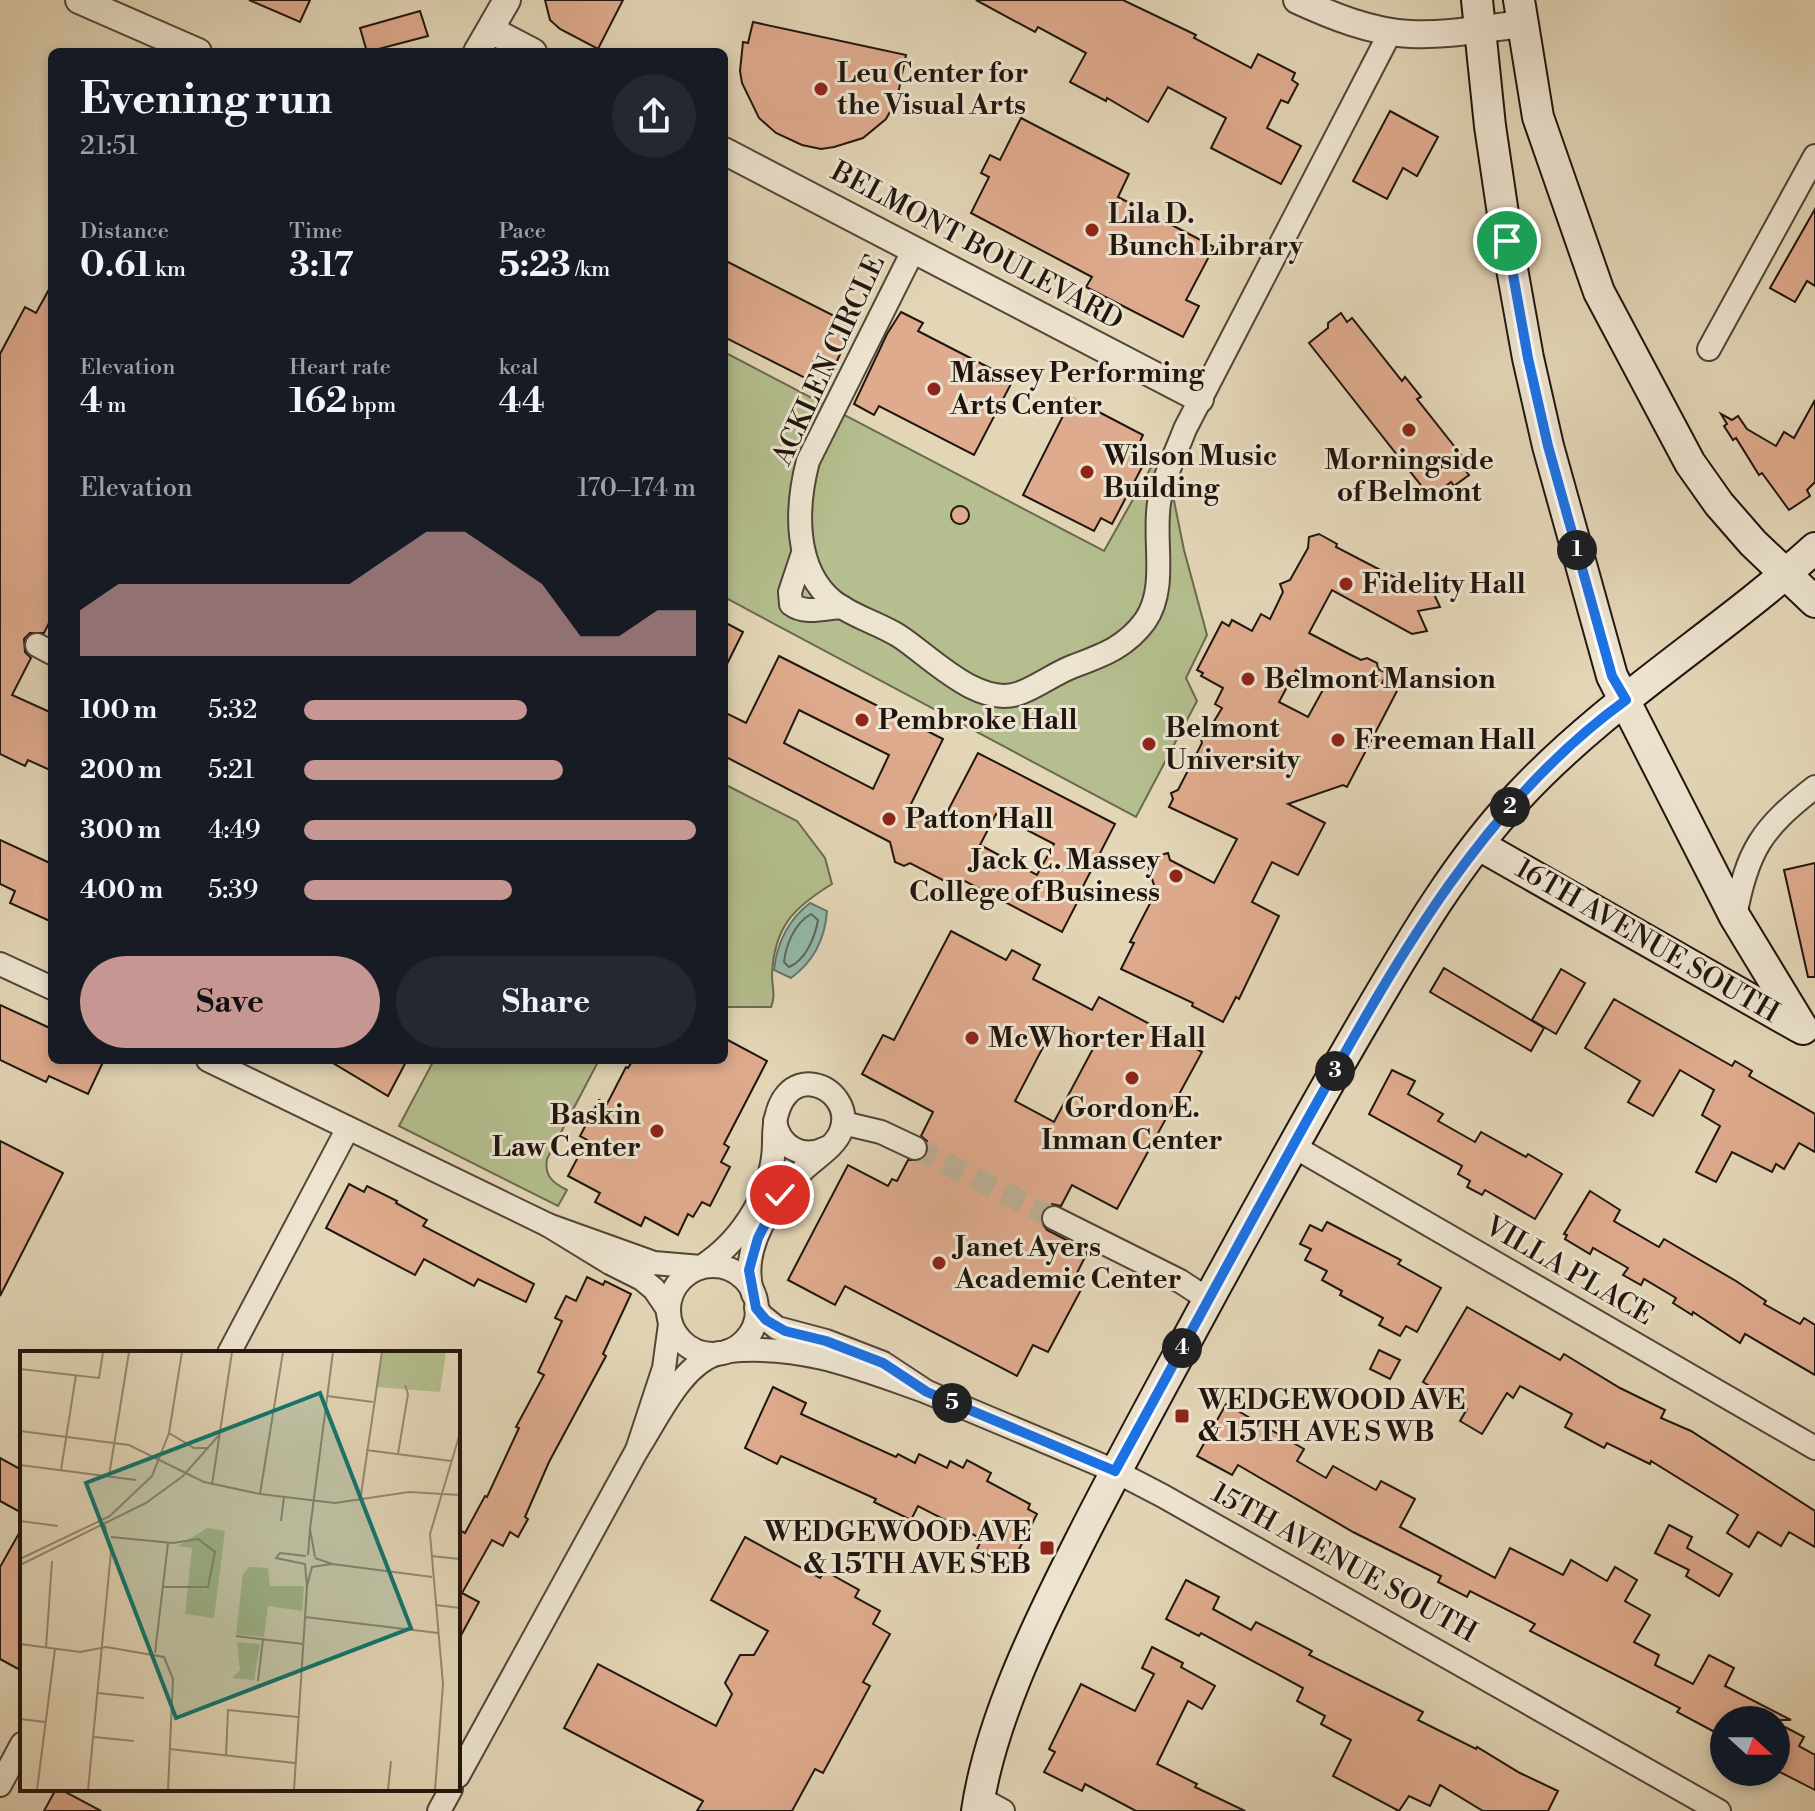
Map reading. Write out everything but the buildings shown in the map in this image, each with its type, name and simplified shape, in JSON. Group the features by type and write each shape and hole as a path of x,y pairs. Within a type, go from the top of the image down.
{"main road":[{"path":"1521,12 1538,117 1599,292 1690,463 1719,504 1785,575 1815,602"},
{"path":"1478,14 1504,227 1531,373 1548,446 1612,676 1735,917 1809,1033"},
{"path":"986,1807 1003,1713 1035,1629 1115,1471 1293,1146 1434,904 1516,799 1554,760 1593,725 1785,575 1815,548"},
{"name":"16TH AVENUE SOUTH","path":"1479,845 1809,1033"}],"street":[{"path":"79,0 189,48"},
{"path":"507,0 484,41 515,48"},
{"path":"1297,0 1357,23 1391,31 1433,34 1478,14 1521,12"},
{"name":"ACKLEN CIRCLE","path":"914,249 808,461 801,501 803,553 824,590 842,607 899,636 954,677 994,694 1009,695 1108,654 1133,635 1155,603 1160,498 1185,429 1391,31"},
{"name":"BELMONT BOULEVARD","path":"728,153 1200,399"},
{"path":"1709,349 1809,180 1815,156"},
{"path":"803,553 790,592 791,604 795,608 809,610 842,607"},
{"path":"1735,917 1742,880 1754,848 1783,812 1815,787"},
{"path":"0,964 48,986"},
{"path":"216,1064 548,1225 648,1283 664,1303 676,1333 685,1343 701,1352 723,1352"},
{"path":"460,1772 637,1450 685,1375 701,1359 723,1352 748,1336 755,1320 755,1301 749,1278 751,1259 767,1217 787,1185 840,1134 843,1123 840,1103 824,1088 801,1086 785,1095 775,1116 773,1156 762,1192 735,1240 678,1283 671,1297 664,1368 637,1450"},
{"path":"775,1116 780,1136 791,1148 811,1153 832,1144"},
{"path":"843,1123 881,1132 915,1148"},
{"path":"230,1351 348,1128"},
{"name":"VILLA PLACE","path":"1293,1146 1815,1448"},
{"path":"1054,1218 1180,1281 1209,1300"},
{"path":"548,1225 654,1263 719,1266 737,1273 755,1301"},
{"name":"15TH AVENUE SOUTH","path":"755,1301 766,1320 777,1328 826,1341 883,1363 927,1392"},
{"name":"15TH AVENUE SOUTH","path":"723,1352 771,1349 841,1362 927,1392 1115,1471 1306,1575 1719,1811"},
{"path":"0,1785 20,1748"},
{"path":"439,1811 450,1791"}],"green space":[{"path":"728,354 1104,551 1154,462 1168,471 1184,550 1207,635 1186,678 1197,701 1136,817 728,599"},
{"path":"728,786 797,821 825,858 832,884 796,911 782,931 774,958 771,1007 728,1007"},
{"path":"432,1064 597,1064 547,1159 551,1178 567,1190 558,1206 399,1126"}],"water":[{"path":"810,903 827,911 824,931 812,957 791,978 774,970 778,950 790,924"}],"tunnel":[{"path":"915,1148 1054,1218"}],"place":[{"name":"Leu Center for the Visual Arts","path":"821,89"},
{"name":"Lila D. Bunch Library","path":"1092,230"},
{"name":"Massey Performing Arts Center","path":"934,389"},
{"name":"Morningside of Belmont","path":"1409,430"},
{"name":"Wilson Music Building","path":"1087,472"},
{"name":"Fidelity Hall","path":"1346,584"},
{"name":"Belmont Mansion","path":"1248,679"},
{"name":"Pembroke Hall","path":"862,720"},
{"name":"Freeman Hall","path":"1338,740"},
{"name":"Belmont University","path":"1149,744"},
{"name":"Patton Hall","path":"889,819"},
{"name":"Jack C. Massey College of Business","path":"1176,876"},
{"name":"McWhorter Hall","path":"972,1038"},
{"name":"Gordon E. Inman Center","path":"1132,1078"},
{"name":"Baskin Law Center","path":"657,1131"},
{"name":"Janet Ayers Academic Center","path":"939,1263"},
{"name":"WEDGEWOOD AVE & 15TH AVE S WB","path":"1182,1416"},
{"name":"WEDGEWOOD AVE & 15TH AVE S EB","path":"1047,1548"}],"route":[{"path":"780,1195 753,1249 749,1270 756,1308 766,1320 785,1331 826,1341 883,1363 927,1392 1115,1471 1326,1086 1434,904 1516,799 1554,760 1626,700 1612,676 1548,446 1507,241"}]}
